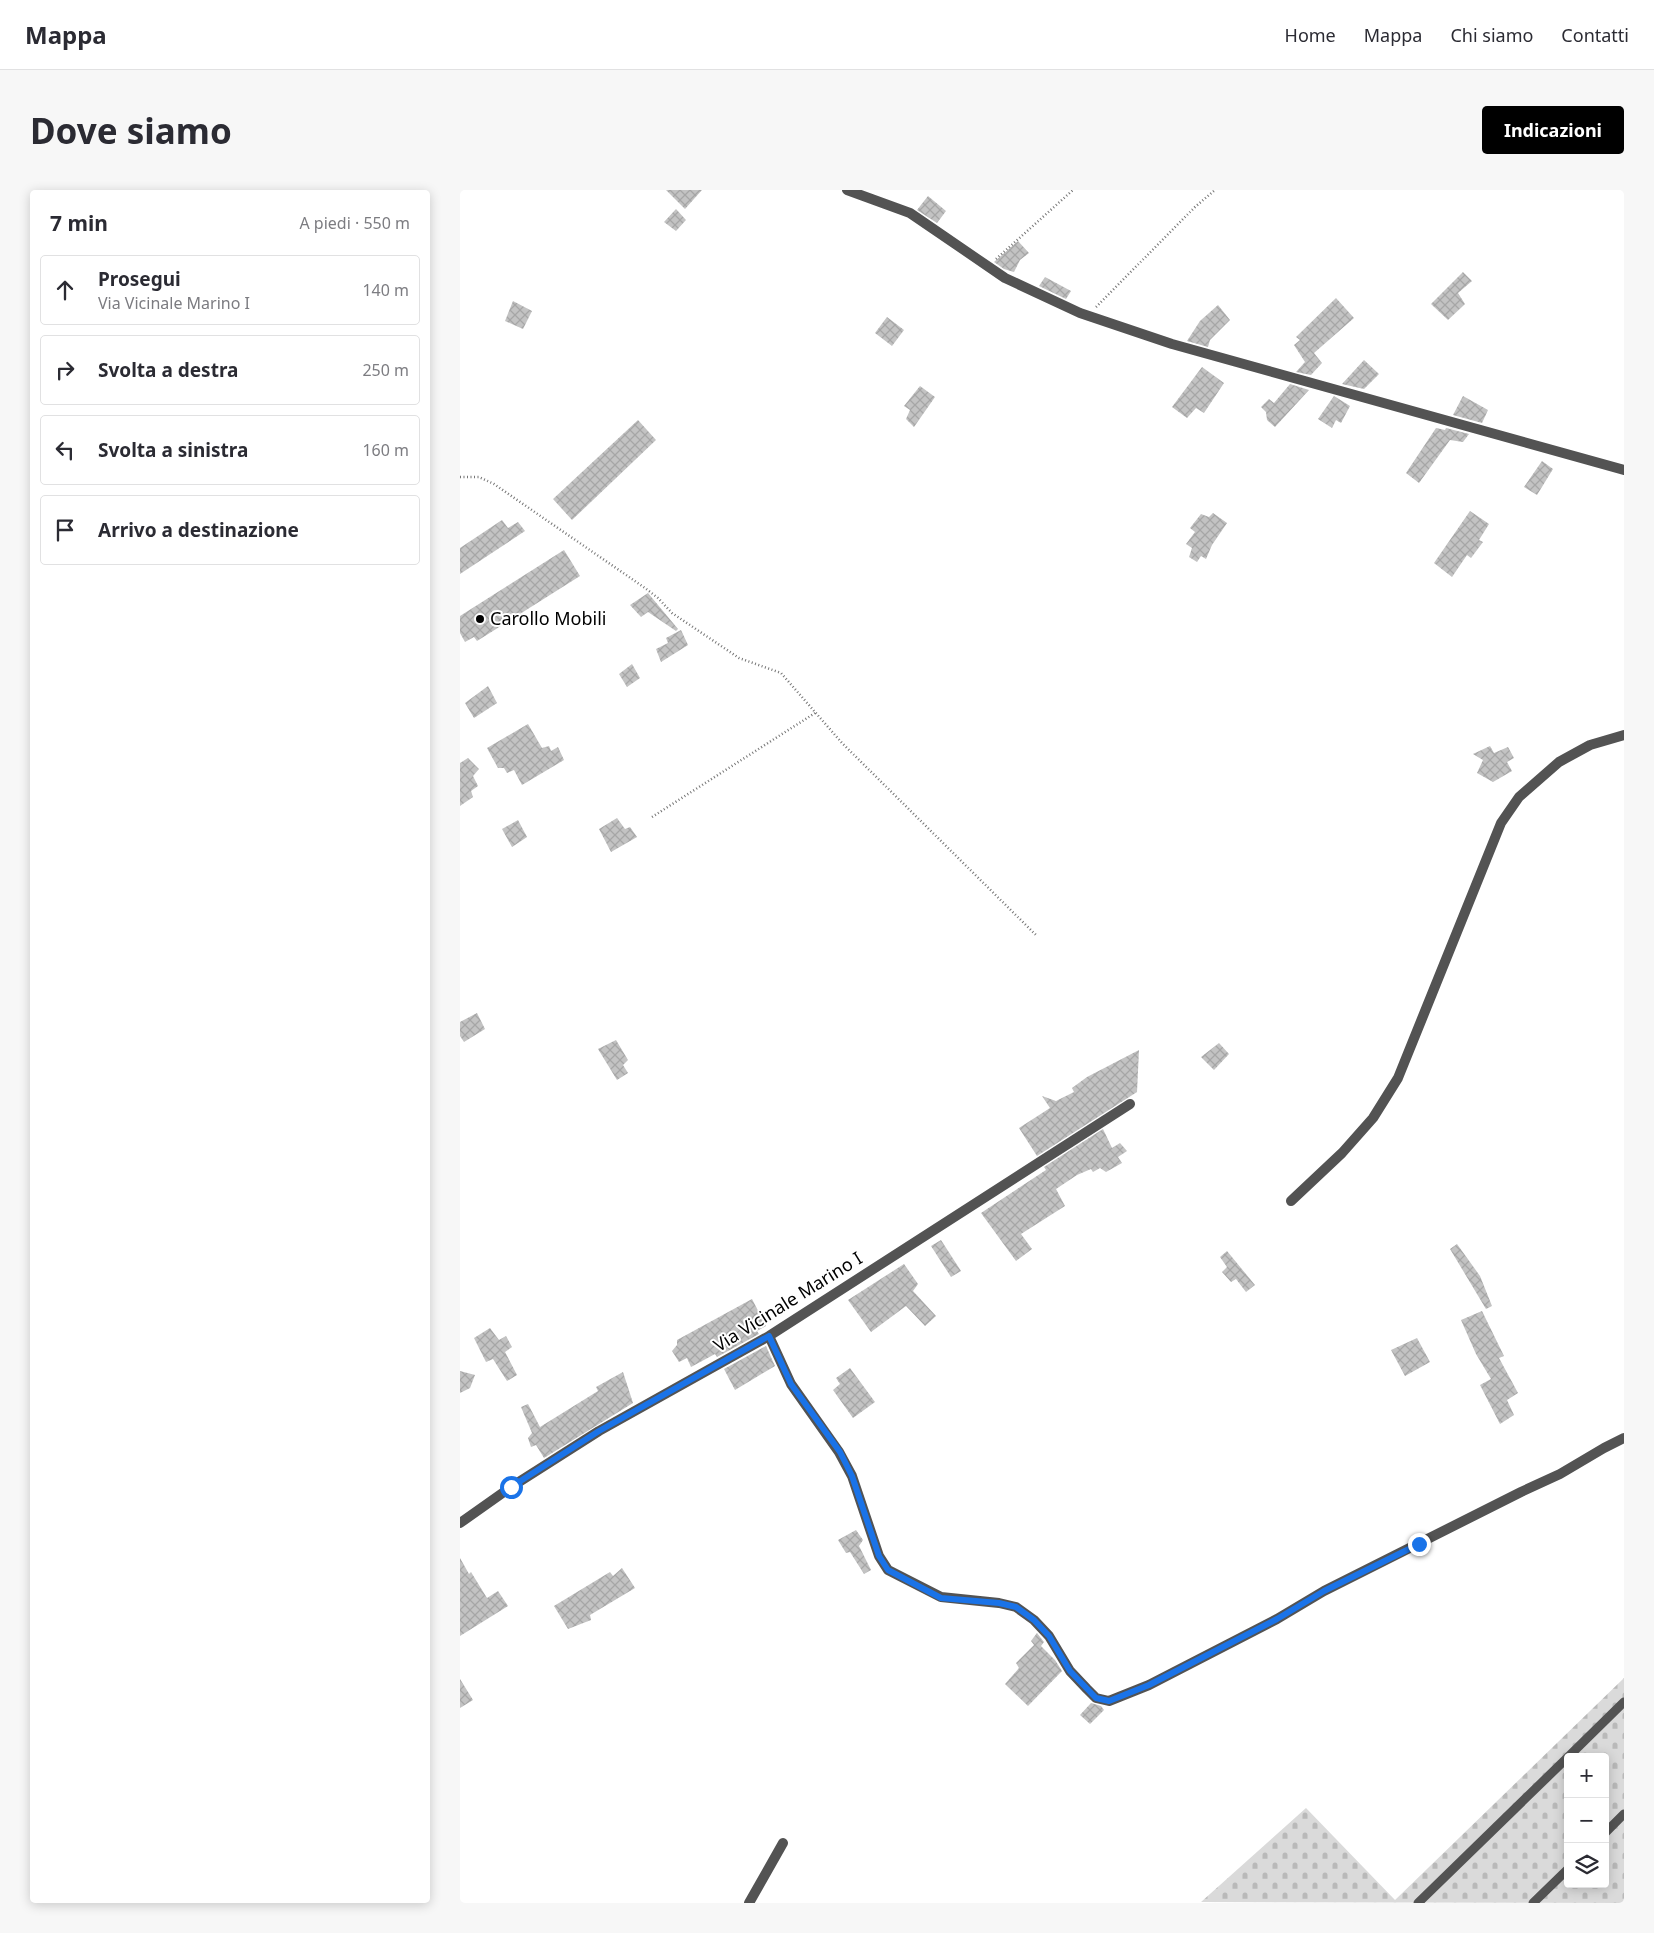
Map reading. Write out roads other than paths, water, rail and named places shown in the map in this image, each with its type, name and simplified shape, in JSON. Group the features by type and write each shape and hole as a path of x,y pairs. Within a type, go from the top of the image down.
{"street":[{"path":"847,190 910,212 1005,278 1087,315 1172,344 1624,470"},
{"path":"1291,1201 1342,1153 1373,1118 1398,1078 1501,823 1519,797 1559,762 1590,745 1624,736"},
{"name":"Via Vicinale Marino I","path":"460,1523 511,1487 599,1431 769,1336 1130,1104"},
{"path":"769,1336 791,1384 840,1452 852,1476 879,1556 888,1570 941,1598 999,1603 1016,1607 1034,1620 1049,1636 1070,1671 1087,1689 1096,1698 1109,1701 1149,1685 1277,1619 1324,1591 1560,1474 1624,1438"},
{"path":"749,1903 782,1843"}],"lane":[{"path":"1572,1753 1624,1702"},
{"path":"1418,1903 1564,1761"},
{"path":"1609,1828 1624,1814"},
{"path":"1533,1903 1564,1873"}],"place":[{"name":"Carollo Mobili","path":"480,619"}]}
